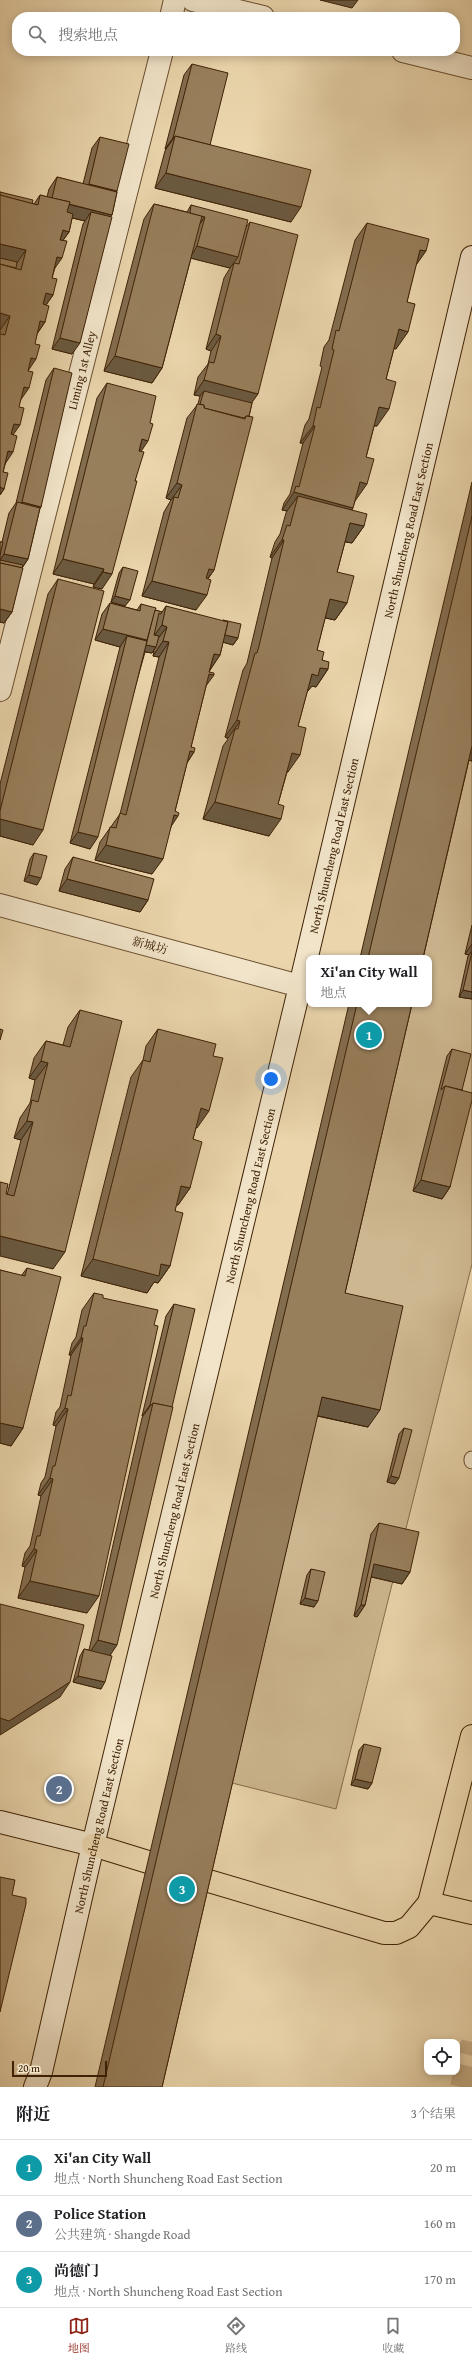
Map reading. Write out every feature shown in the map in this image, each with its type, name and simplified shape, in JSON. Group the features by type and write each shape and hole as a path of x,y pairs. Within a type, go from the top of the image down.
{"main road":[{"path":"202,1879 358,1927 392,1934 409,1926 429,1903 471,1736"},
{"path":"93,1845 148,1862"},
{"path":"429,1903 472,1913"}],"street":[{"path":"172,12 175,0"},
{"path":"193,0 242,12"},
{"name":"Liming 1st Alley","path":"0,690 161,56"},
{"path":"423,56 472,68"},
{"name":"North Shuncheng Road East Section","path":"307,955 472,257"},
{"name":"新城坊","path":"0,905 300,986"},
{"name":"North Shuncheng Road East Section","path":"34,2082 93,1845 306,961"},
{"path":"0,1822 93,1845"}],"shaded area":[{"path":"461,758 472,761 472,1264 336,1809 224,1781 310,1414 368,1427 333,1310 403,1007 432,1007 432,955 416,955"}],"building":[{"path":"192,64 228,73 210,145 175,136 173,138"},
{"path":"175,136 311,170 301,207 166,173"},
{"path":"100,137 129,144 117,191 89,184"},
{"path":"57,177 117,192 112,215 52,198"},
{"path":"0,192 33,200 32,204 0,195"},
{"path":"0,195 38,205 40,195 70,202 67,212 73,214 69,232 63,230 60,240 67,241 62,258 57,257 52,278 57,279 53,295 46,293 43,304 49,306 45,322 40,321 35,344 40,345 36,359 31,358 28,371 33,372 29,388 24,387 19,407 24,408 20,425 14,424 11,434 17,436 13,452 8,451 3,472 8,473 4,489 0,487 0,334 5,335 10,316 0,313 0,264 21,270 26,250 0,244"},
{"path":"154,204 202,216 162,368 115,356"},
{"path":"191,205 248,220 238,257 197,246 205,217 190,213"},
{"path":"91,212 112,217 80,343 60,338"},
{"path":"250,222 298,235 258,394 204,380 209,362 214,363 221,336 216,334 234,263 239,264"},
{"path":"367,223 429,239 426,251 420,250 407,302 415,304 408,332 399,329 386,379 396,382 389,409 379,407 366,457 374,459 367,484 360,482 353,508 294,492 296,486 299,487 315,426 313,426 317,407 320,408 334,350 332,349 336,330 339,331"},
{"path":"0,258 17,262 16,268 0,264"},
{"path":"54,368 72,373 41,507 22,502"},
{"path":"107,383 156,396 150,423 153,424 148,441 142,439 139,451 144,452 135,481 137,481 112,574 103,572 104,569 63,559"},
{"path":"204,391 252,403 249,416 244,418 204,408 204,405 200,404"},
{"path":"197,404 204,405 204,408 245,419 246,416 253,417 214,570 209,569 206,578 211,580 207,595 152,581 174,497 178,498 182,485 177,483"},
{"path":"298,496 367,514 364,526 350,523 337,572 354,576 347,603 330,599 317,650 324,652 322,660 329,662 328,669 320,668 318,676 312,674 298,726 306,728 300,755 292,753 278,804 284,806 281,819 215,802 235,729 238,729 240,721 237,720 255,653 257,653 259,646 284,540 282,540 287,525 290,526"},
{"path":"17,502 40,508 28,559 4,554"},
{"path":"472,516 472,746 424,955 369,955"},
{"path":"0,542 3,542 0,555"},
{"path":"0,560 23,565 22,568 0,563"},
{"path":"0,563 23,568 12,612 0,609"},
{"path":"123,567 138,571 130,600 115,596"},
{"path":"58,579 104,591 43,830 0,819 0,811"},
{"path":"110,603 140,611 141,604 156,608 147,640 103,629"},
{"path":"166,606 228,622 220,655 214,654 209,672 214,673 214,675 209,674 191,747 195,748 194,752 190,751 175,811 179,813 178,816 174,815 163,859 106,845 110,827 116,828 120,813 126,815 169,642 163,641 167,627 162,625"},
{"path":"155,610 162,612 161,614 159,613 154,635 159,636 156,647 146,645"},
{"path":"223,620 241,624 238,638 225,635 228,622"},
{"path":"127,636 147,641 98,837 78,832"},
{"path":"34,853 47,856 41,878 29,875"},
{"path":"73,857 154,879 148,900 67,879"},
{"path":"472,952 472,992 463,990"},
{"path":"356,1007 411,1007 345,1293 403,1306 380,1410 322,1397 162,2087 103,2087"},
{"path":"80,1010 122,1021 65,1252 0,1236 0,1182 8,1184 6,1194 14,1196 33,1122 27,1121 32,1100 38,1102 48,1063 41,1061 46,1041 70,1047"},
{"path":"0,1029 3,1030 0,1040"},
{"path":"158,1029 216,1044 213,1056 223,1058 209,1111 201,1108 193,1139 202,1142 190,1188 181,1186 175,1211 183,1213 170,1266 161,1264 159,1276 93,1259 143,1060 150,1062"},
{"path":"452,1049 471,1054 462,1090 445,1086 441,1090"},
{"path":"445,1086 472,1093 472,1100 450,1187 421,1180"},
{"path":"27,1268 61,1277 23,1428 0,1423 0,1270 25,1276"},
{"path":"94,1293 103,1295 103,1298 158,1310 154,1325 158,1326 99,1596 30,1581 37,1550 34,1549 37,1536 40,1536 53,1479 50,1478 53,1466 55,1466 68,1409 65,1408 68,1395 71,1396 83,1338 81,1338 84,1326 86,1326"},
{"path":"174,1304 195,1309 172,1407 153,1403 150,1405"},
{"path":"153,1403 173,1407 117,1645 98,1640"},
{"path":"404,1428 412,1430 399,1478 391,1476"},
{"path":"379,1523 419,1532 410,1572 374,1564 365,1605 361,1605"},
{"path":"311,1569 325,1572 318,1601 305,1598"},
{"path":"0,1604 84,1625 70,1682 9,1721 0,1718"},
{"path":"84,1649 112,1656 105,1682 78,1676"},
{"path":"364,1744 381,1748 372,1783 355,1779"},
{"path":"0,1877 15,1880 12,1895 26,1898 26,1904 0,2012"}],"tunnel":[{"path":"461,2087 472,2042"}],"place":[{"name":"Xi'an City Wall","path":"369,1035"},
{"name":"Police Station","path":"59,1789"},
{"name":"尚德门","path":"182,1889"}]}
